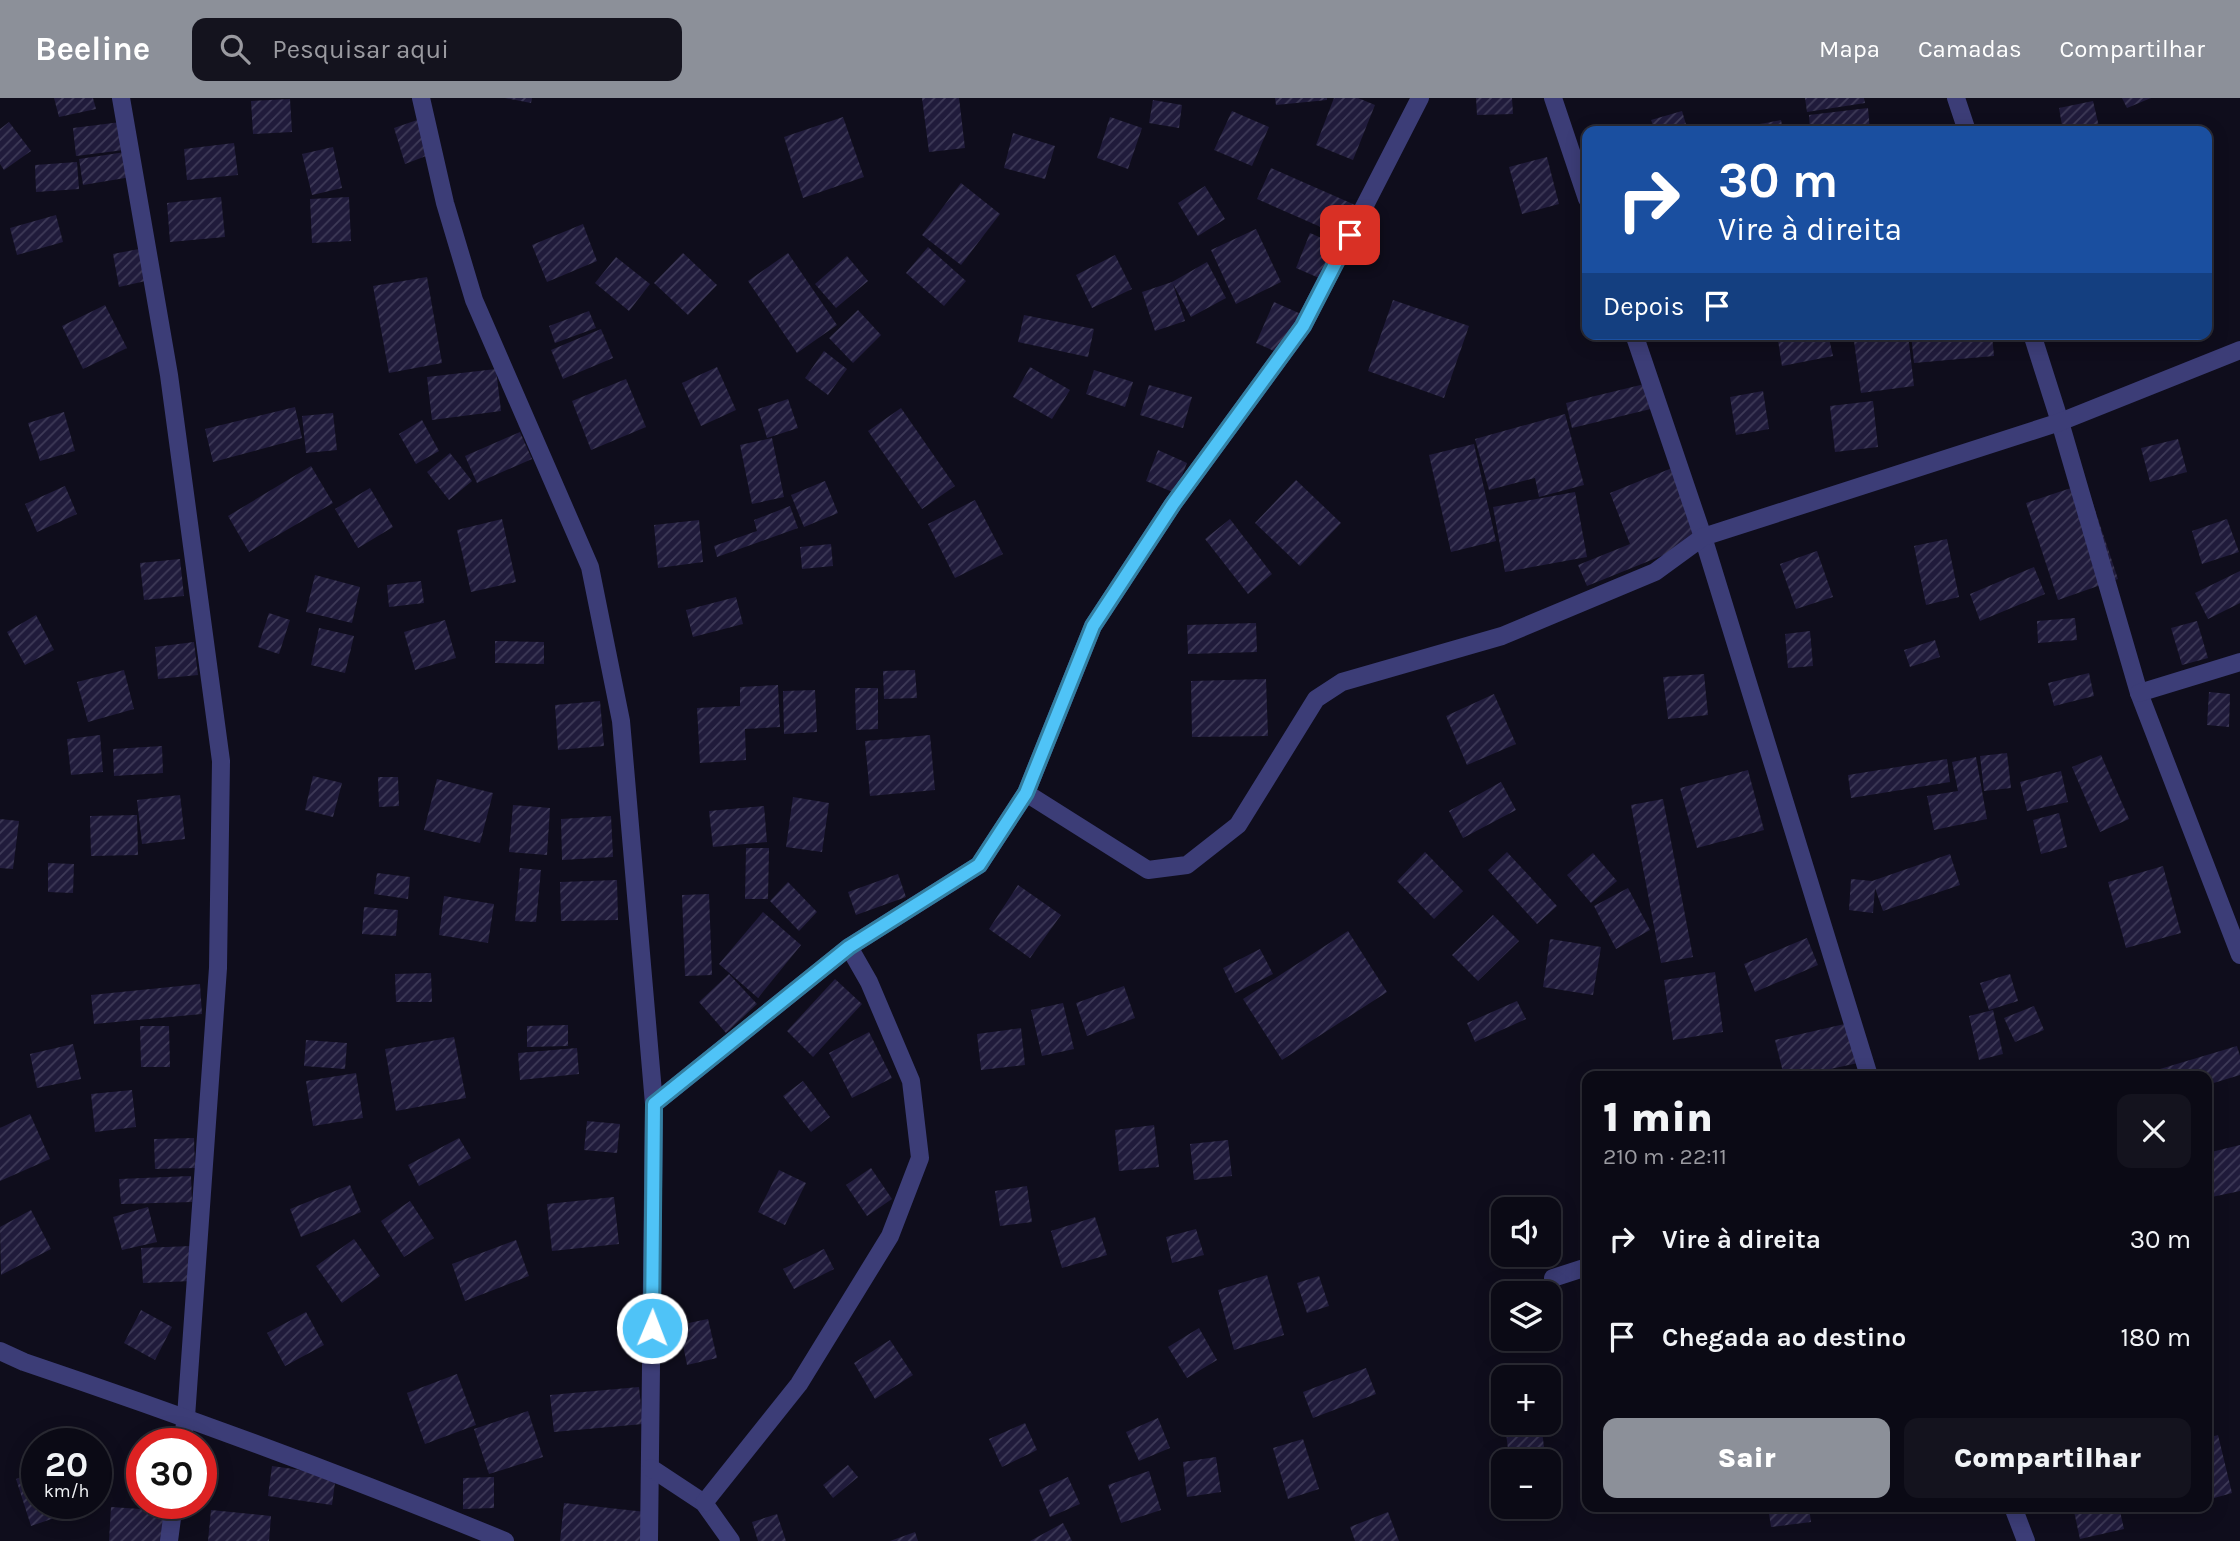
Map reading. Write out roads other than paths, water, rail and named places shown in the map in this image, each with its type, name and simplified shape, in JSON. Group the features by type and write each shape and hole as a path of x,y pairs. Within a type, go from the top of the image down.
{"street":[{"path":"121,98 169,375 221,761 218,968 184,1428"},
{"path":"421,98 445,203 474,300 590,567 621,721 654,1104 649,1541"},
{"path":"654,1104 849,947 979,865 1026,793 1093,626 1173,504 1303,326 1420,98"},
{"path":"1553,98 1582,184"},
{"path":"1956,98 1965,126"},
{"path":"1636,340 1703,537 1867,1071"},
{"path":"2034,340 2139,693 2240,955"},
{"path":"1026,793 1149,870 1187,865 1238,825 1316,699 1342,682 1502,636 1655,572 1703,537 2060,422 2240,350"},
{"path":"2139,693 2240,662"},
{"path":"704,1503 799,1384 890,1236 920,1158 911,1082 869,982 849,947"},
{"path":"1553,1278 1582,1269"},
{"path":"0,1351 24,1362 186,1417 505,1541"},
{"path":"651,1468 704,1503 732,1541"},
{"path":"2015,1512 2026,1541"},
{"path":"169,1541 172,1519"}]}
